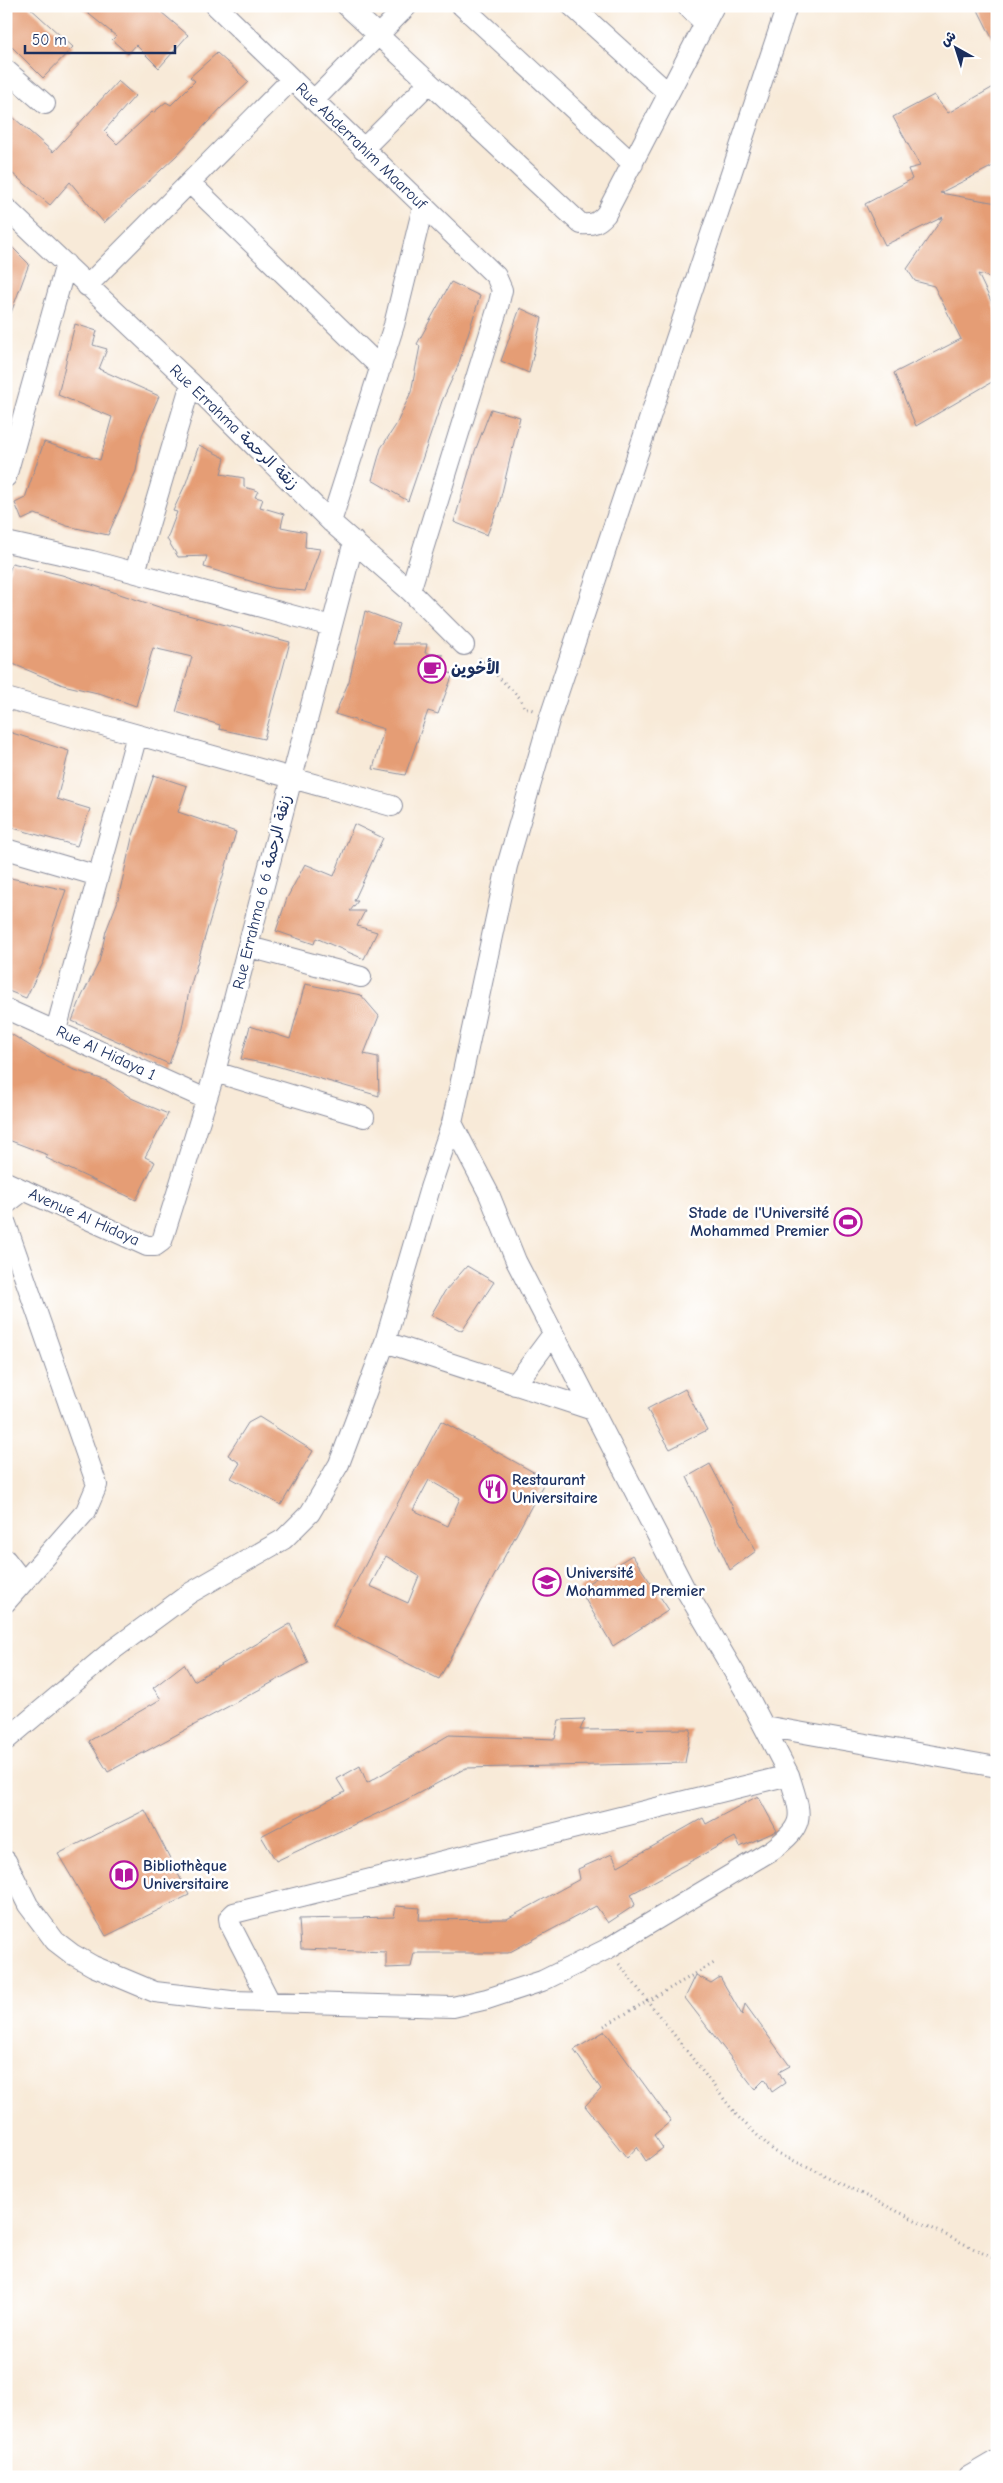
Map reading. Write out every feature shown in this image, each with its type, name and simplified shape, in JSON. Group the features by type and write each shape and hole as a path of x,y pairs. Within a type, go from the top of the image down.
{"street":[{"name":"Rue Abderrahim Maarouf","path":"216,6 496,276 502,290 410,591"},
{"path":"347,6 428,84 580,224 592,225 603,217 633,164 709,15 687,6"},
{"path":"314,100 407,6"},
{"path":"462,6 633,164"},
{"path":"572,6 668,94"},
{"path":"6,1740 108,1654 190,1593 284,1539 298,1528 321,1497 339,1464 385,1342 430,1188 452,1123 507,866 550,716 787,6"},
{"path":"6,70 45,104"},
{"path":"87,286 292,79"},
{"path":"363,149 428,84"},
{"path":"190,184 381,368"},
{"path":"331,522 381,368 408,272 423,207"},
{"name":"Rue Errahma زنقة الرحمة","path":"6,208 191,383 331,522 410,591 464,644"},
{"path":"6,477 66,264"},
{"path":"134,572 191,383"},
{"name":"Rue Errahma 6 6 زنقة الرحمة","path":"162,1241 215,1072 249,947 330,626 354,541"},
{"path":"6,542 134,572 330,626"},
{"path":"6,698 392,806"},
{"path":"56,1030 137,735"},
{"path":"6,850 98,876"},
{"path":"249,947 361,977"},
{"name":"Rue Al Hidaya 1","path":"6,1009 206,1099"},
{"path":"215,1072 364,1117"},
{"path":"6,1861 28,1905 42,1926 72,1954 93,1966 155,1992 196,1998 270,2002 453,2007 487,1999 534,1984 608,1948 788,1838 799,1820 799,1811 789,1775 764,1726 684,1587 553,1334 516,1262 476,1164 452,1123"},
{"path":"6,1204 15,1186"},
{"name":"Avenue Al Hidaya","path":"15,1186 147,1246 155,1246 162,1241"},
{"path":"6,1224 97,1485 86,1511 6,1602"},
{"path":"515,1385 553,1334"},
{"path":"385,1342 593,1410"},
{"path":"6,1560 23,1582"},
{"path":"764,1726 997,1767"},
{"path":"270,2002 230,1924 229,1918 234,1913 789,1775"},
{"path":"968,2477 997,2460"}],"path":[{"path":"464,644 520,698 524,707"},
{"path":"608,1948 647,2002 738,2117 774,2150 997,2260"},
{"path":"604,2026 716,1962"}],"building":[{"path":"6,6 28,6 73,47 43,78 6,41"},
{"path":"79,6 154,6 188,35 159,68 136,45 128,54 112,40 116,36"},
{"path":"976,6 997,6 997,48"},
{"path":"217,53 249,82 222,107 176,156 104,223 70,182 50,205 6,168 6,111 53,152 118,81 135,96 104,131 117,144 152,112 166,102 171,105 195,81 190,77"},
{"path":"997,85 997,164 940,193 997,203 997,279 978,274 994,307 997,325 997,379 916,426 894,373 961,339 934,286 915,281 907,269 943,217 885,245 865,204 912,179 908,169 920,166 893,117 934,95 948,113"},
{"path":"6,241 29,264 8,321 6,321"},
{"path":"451,282 480,296 458,366 442,401 408,501 372,480 381,448 396,425 411,392 420,346 417,344"},
{"path":"520,308 542,318 529,373 501,361"},
{"path":"75,324 97,331 93,345 107,349 99,369 159,396 142,435 136,471 108,535 67,526 35,514 22,520 15,503 25,498 44,442 100,460 112,417 58,395"},
{"path":"491,409 520,417 499,505 487,535 454,522 475,451"},
{"path":"199,445 225,458 221,474 244,478 244,487 258,491 255,497 263,499 260,507 284,514 281,527 306,532 305,547 320,549 305,591 273,588 204,567 207,556 178,557 167,539 177,512 173,511 186,483"},
{"path":"12,563 62,575 165,609 290,642 264,739 219,729 220,725 176,712 192,657 153,648 136,706 102,694 63,685 6,661 6,581"},
{"path":"365,611 399,624 393,644 427,644 425,653 443,655 437,669 453,674 438,714 428,711 405,775 373,769 384,729 335,714 349,681"},
{"path":"6,731 69,751 57,799 90,809 77,846 6,826"},
{"path":"154,775 187,786 178,812 236,832 189,991 182,1028 169,1064 72,1021 99,962 106,931 117,903 132,838"},
{"path":"354,824 383,838 354,901 358,901 350,911 365,911 357,926 377,932 364,959 316,938 314,944 276,931 287,898 305,864 334,876"},
{"path":"6,877 66,890 44,961 26,998 6,990"},
{"path":"305,984 361,995 379,1016 364,1054 378,1057 379,1096 273,1065 241,1059 250,1026 290,1039"},
{"path":"6,1031 72,1069 107,1081 131,1098 168,1114 145,1157 155,1162 136,1200 46,1158 48,1155 6,1139"},
{"path":"467,1266 494,1282 462,1331 431,1315 445,1291"},
{"path":"685,1389 707,1430 670,1449 647,1409"},
{"path":"259,1417 313,1451 281,1505 231,1478 240,1463 228,1455 248,1423"},
{"path":"441,1421 546,1479 439,1679 333,1626","holes":["429,1480 460,1498 448,1526 413,1510","386,1556 419,1576 408,1603 370,1586"]},
{"path":"710,1464 756,1551 730,1570 687,1477"},
{"path":"632,1555 669,1610 613,1646 579,1589"},
{"path":"290,1624 308,1663 108,1772 89,1741 161,1699 153,1688 184,1664 194,1681"},
{"path":"585,1719 580,1730 691,1729 685,1763 466,1768 404,1801 276,1861 261,1836 345,1792 337,1779 360,1766 367,1783 449,1735 555,1739 559,1720"},
{"path":"758,1796 777,1831 740,1847 735,1837 631,1894 635,1905 608,1923 596,1906 508,1953 414,1953 411,1967 386,1968 386,1952 301,1949 299,1919 394,1917 396,1906 420,1908 419,1920 507,1919 580,1879 578,1869 612,1854 618,1866 703,1818 706,1824"},
{"name":"Bibliothèque Universitaire","path":"145,1810 189,1895 106,1936 58,1854"},
{"path":"696,1975 711,1983 720,1977 742,2015 745,2004 790,2066 779,2072 785,2083 772,2092 765,2079 755,2089 685,1998"},
{"path":"605,2031 671,2121 654,2135 663,2148 646,2161 637,2147 627,2158 585,2106 601,2089 574,2050"}],"place":[{"name":"الأخوين","path":"432,669"},
{"name":"Stade de l'Université Mohammed Premier","path":"848,1222"},
{"name":"Restaurant Universitaire","path":"493,1489"},
{"name":"Université Mohammed Premier","path":"547,1582"},
{"name":"Bibliothèque Universitaire","path":"124,1875"}]}
